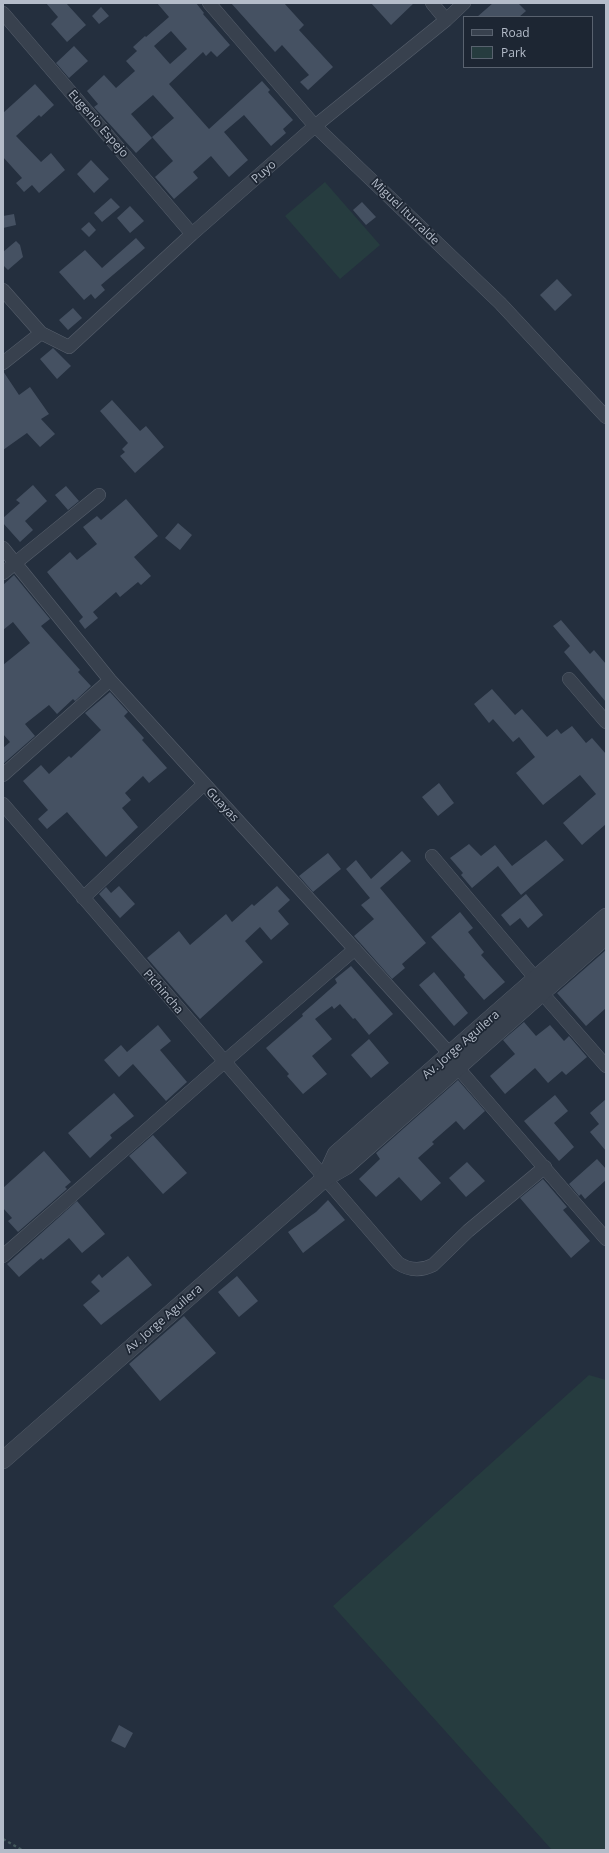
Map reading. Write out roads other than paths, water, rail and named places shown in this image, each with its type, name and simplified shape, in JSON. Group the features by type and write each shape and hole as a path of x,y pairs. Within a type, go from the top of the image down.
{"street":[{"name":"Miguel Iturralde","path":"209,3 316,126 500,303 606,417"},
{"path":"432,3 446,20"},
{"name":"Puyo","path":"41,333 69,347 192,234 316,126 446,20 464,3"},
{"name":"Eugenio Espejo","path":"3,13 192,234"},
{"path":"3,290 41,333 3,363"},
{"path":"3,574 99,495"},
{"name":"Guayas","path":"3,548 110,680 355,949 454,1061 606,1239"},
{"path":"569,679 606,722"},
{"path":"3,775 110,680"},
{"path":"83,898 204,784"},
{"name":"Pichincha","path":"3,804 398,1263 415,1270 427,1268 439,1261 468,1231 545,1167"},
{"path":"432,856 606,1066"},
{"name":"Av. Jorge Aguilera","path":"3,1460 325,1178 336,1154 454,1061 539,986 606,917"},
{"name":"Av. Jorge Aguilera","path":"539,986 606,936"},
{"path":"3,1256 355,949"}]}
